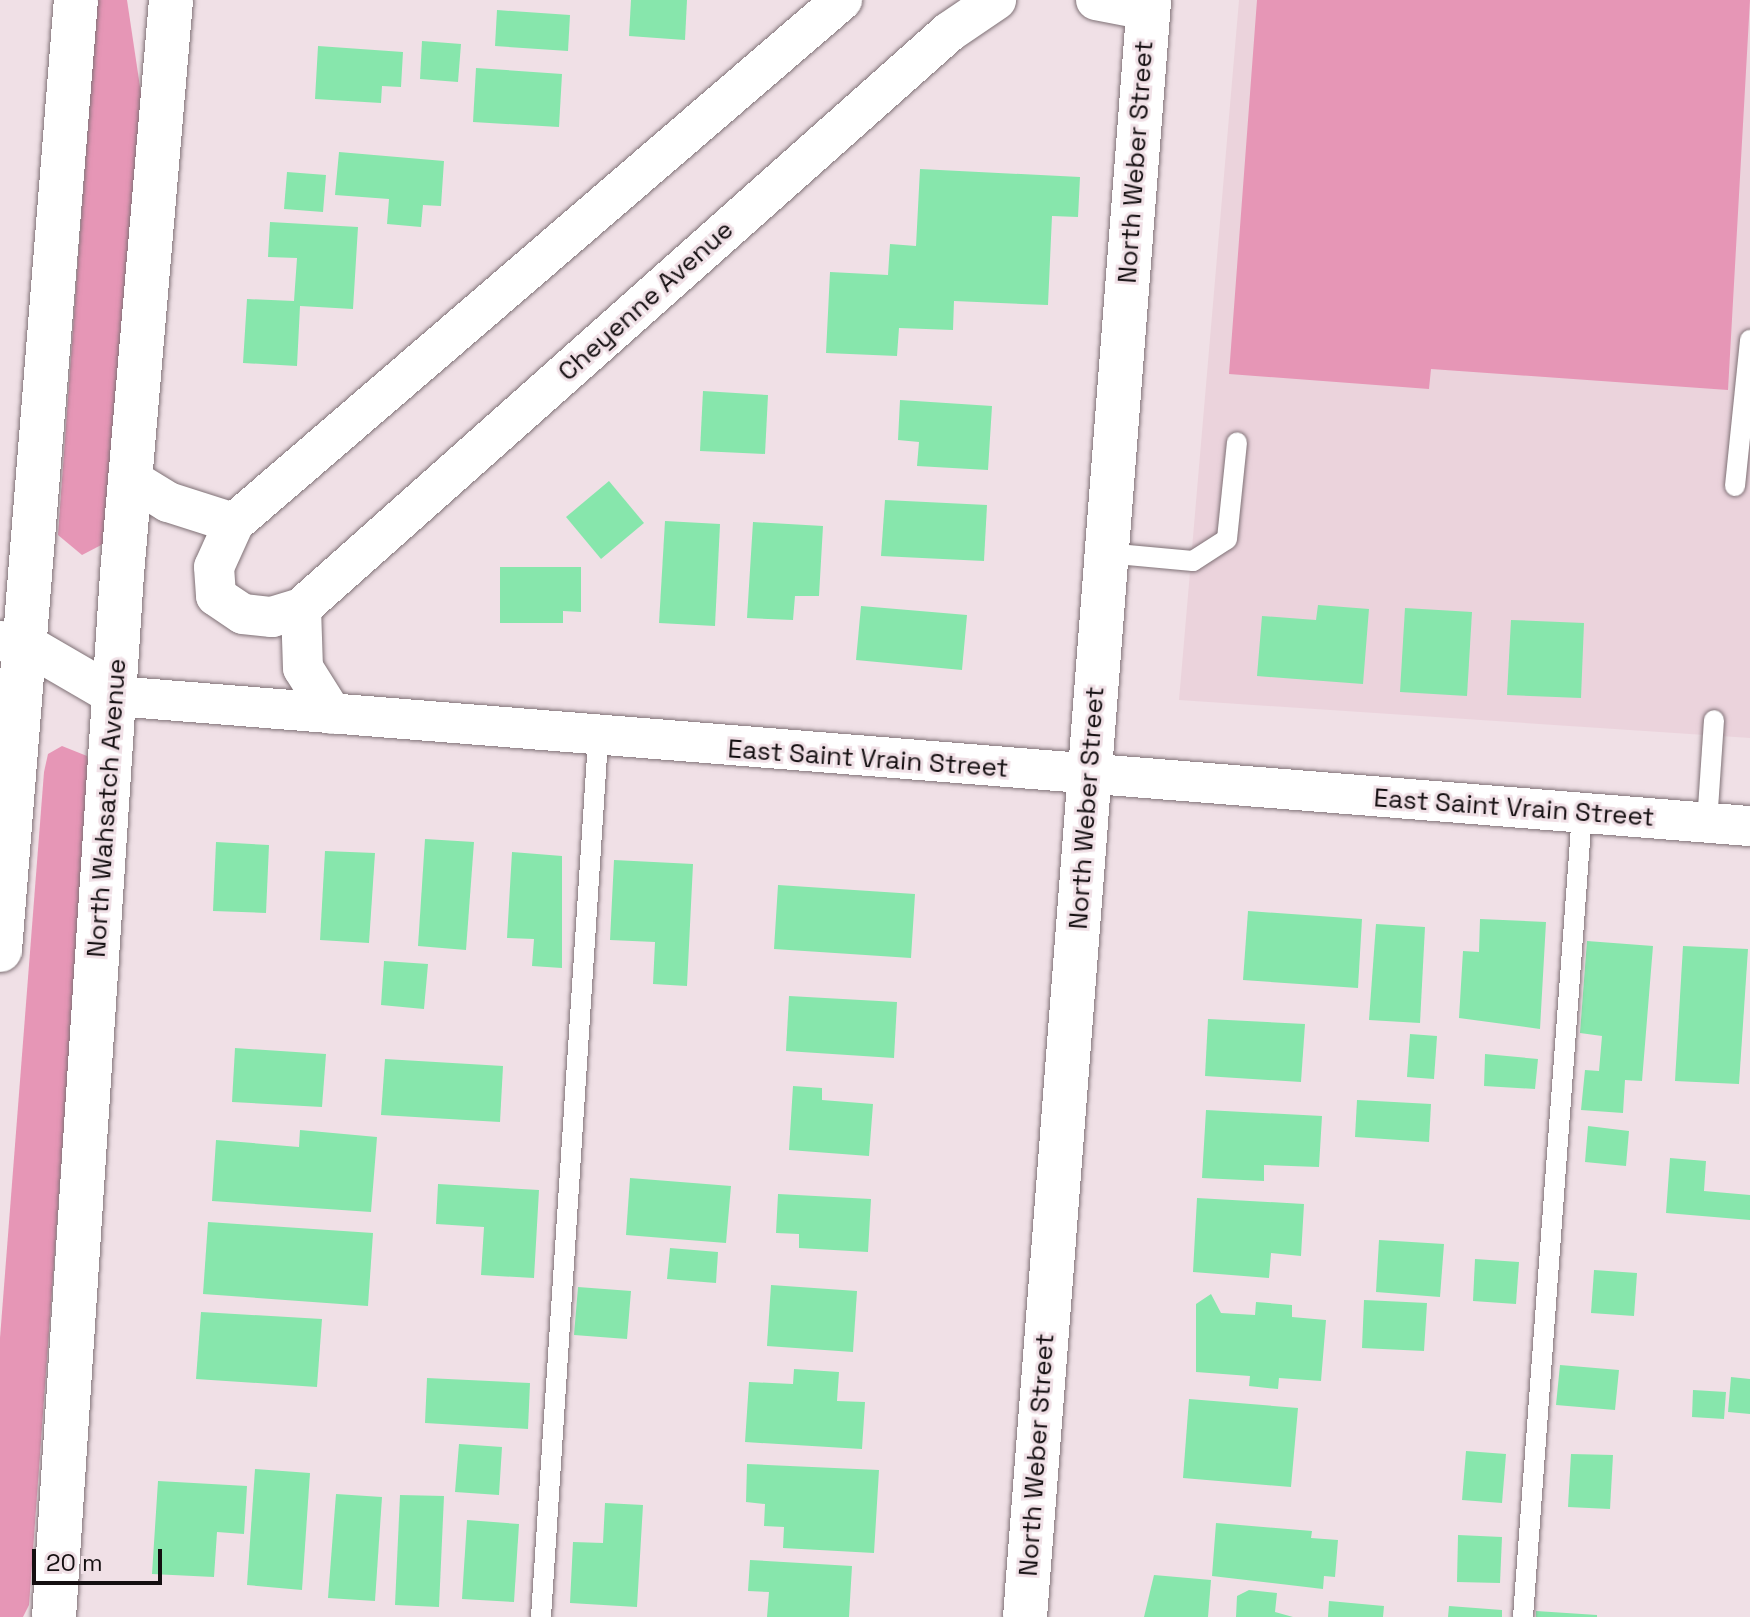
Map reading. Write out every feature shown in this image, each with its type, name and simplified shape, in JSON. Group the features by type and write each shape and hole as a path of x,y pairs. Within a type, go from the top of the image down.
{"main road":[{"path":"0,950 12,642 76,0"},
{"name":"North Wahsatch Avenue","path":"54,1617 129,478 171,0"},
{"name":"North Weber Street","path":"1025,1617 1148,5"}],"street":[{"name":"Cheyenne Avenue","path":"842,0 234,523 214,567 216,596 243,614 272,617 301,608 949,32 996,0"},
{"path":"1096,0 1148,5"},
{"path":"129,478 168,502 234,523"},
{"path":"301,608 303,668 332,714"},
{"name":"East Saint Vrain Street","path":"12,642 115,696 598,740 1750,826"}],"lane":[{"path":"1735,486 1748,391 1750,340"},
{"path":"1106,553 1193,561 1227,539 1237,443"},
{"path":"1707,823 1714,720"},
{"path":"541,1617 598,740"},
{"path":"1523,1617 1582,814"}],"shaded area":[{"path":"97,0 127,0 142,100 107,542 82,555 58,535"},
{"path":"1239,0 1750,0 1750,738 1179,700"},
{"path":"1257,0 1750,0 1728,390 1431,369 1429,389 1229,374"},
{"path":"62,746 87,756 90,771 29,1605 23,1617 0,1617 0,1338 44,772 48,754"}],"building":[{"path":"631,0 687,0 685,40 629,36"},
{"path":"497,10 570,15 568,51 495,46"},
{"path":"422,41 461,44 458,82 420,79"},
{"path":"318,46 403,52 401,87 382,86 381,103 315,99"},
{"path":"476,68 562,74 559,127 473,122"},
{"path":"339,152 444,161 441,206 423,205 421,227 387,224 389,199 335,195"},
{"path":"920,169 1080,177 1078,217 1052,216 1048,305 954,301 953,330 899,328 897,356 826,353 830,272 888,275 890,244 916,246"},
{"path":"287,172 326,175 323,212 284,209"},
{"path":"270,222 358,227 353,309 300,306 297,366 243,363 247,299 294,301 297,258 268,257"},
{"path":"703,391 768,395 765,454 700,451"},
{"path":"900,400 992,406 988,470 917,466 919,442 898,440"},
{"path":"609,481 644,523 601,559 566,517"},
{"path":"885,500 987,505 984,561 881,556"},
{"path":"665,521 720,524 715,626 659,623"},
{"path":"753,522 823,526 819,596 795,596 793,620 747,618"},
{"path":"500,567 581,567 581,612 563,611 563,623 500,623"},
{"path":"1318,605 1369,609 1363,684 1257,676 1262,616 1316,620"},
{"path":"861,606 967,615 962,670 856,660"},
{"path":"1405,608 1472,612 1467,696 1400,692"},
{"path":"1511,620 1584,623 1581,698 1507,695"},
{"path":"425,839 474,842 466,950 418,946"},
{"path":"216,842 269,845 266,913 213,911"},
{"path":"325,851 375,853 369,943 320,940"},
{"path":"512,852 562,856 562,968 532,966 534,939 507,938"},
{"path":"614,860 693,864 687,986 653,984 655,942 610,940"},
{"path":"778,885 915,894 911,958 774,949"},
{"path":"1248,911 1362,919 1358,988 1243,980"},
{"path":"1480,919 1546,922 1540,1029 1459,1018 1463,951 1479,952"},
{"path":"1376,924 1425,927 1420,1023 1369,1020"},
{"path":"1587,941 1653,946 1642,1081 1625,1080 1623,1113 1581,1110 1585,1070 1599,1071 1602,1036 1580,1033"},
{"path":"1683,946 1748,949 1739,1084 1675,1081"},
{"path":"384,961 428,964 424,1009 381,1005"},
{"path":"789,996 897,1002 894,1058 786,1051"},
{"path":"1208,1019 1305,1024 1301,1082 1205,1076"},
{"path":"1410,1034 1437,1036 1434,1079 1407,1077"},
{"path":"235,1048 326,1054 322,1107 232,1102"},
{"path":"1485,1054 1538,1059 1535,1089 1484,1086"},
{"path":"385,1059 503,1066 500,1122 381,1115"},
{"path":"793,1086 822,1088 822,1100 873,1104 869,1156 789,1150"},
{"path":"1357,1100 1431,1104 1429,1142 1355,1137"},
{"path":"1206,1110 1322,1116 1319,1167 1264,1165 1264,1181 1202,1178"},
{"path":"1588,1126 1629,1131 1626,1166 1585,1162"},
{"path":"300,1130 377,1137 371,1212 212,1201 216,1140 299,1147"},
{"path":"1670,1158 1706,1161 1704,1191 1750,1195 1750,1220 1666,1213"},
{"path":"630,1178 731,1186 726,1243 626,1235"},
{"path":"438,1184 539,1190 534,1278 481,1275 484,1227 436,1224"},
{"path":"778,1194 871,1199 868,1252 799,1248 799,1234 776,1233"},
{"path":"1197,1198 1304,1204 1301,1256 1271,1253 1269,1278 1193,1272"},
{"path":"208,1222 373,1233 368,1306 203,1294"},
{"path":"1379,1240 1444,1244 1440,1297 1376,1292"},
{"path":"670,1248 718,1252 716,1283 667,1279"},
{"path":"1475,1259 1519,1262 1516,1304 1473,1301"},
{"path":"1594,1270 1637,1273 1634,1316 1591,1313"},
{"path":"771,1285 857,1291 853,1352 767,1346"},
{"path":"578,1287 631,1291 627,1339 574,1335"},
{"path":"1211,1294 1221,1313 1255,1315 1256,1302 1292,1305 1292,1317 1326,1320 1321,1381 1279,1378 1278,1389 1249,1386 1250,1376 1196,1372 1196,1304"},
{"path":"1364,1300 1427,1303 1424,1351 1362,1348"},
{"path":"201,1312 322,1319 317,1387 196,1379"},
{"path":"1560,1365 1619,1370 1615,1410 1556,1405"},
{"path":"794,1369 839,1372 837,1401 865,1402 862,1449 745,1442 749,1382 793,1384"},
{"path":"1731,1377 1750,1379 1750,1414 1728,1412"},
{"path":"427,1378 530,1383 528,1429 425,1423"},
{"path":"1693,1390 1726,1392 1724,1419 1692,1417"},
{"path":"1189,1399 1298,1408 1291,1487 1183,1478"},
{"path":"459,1444 502,1447 499,1495 455,1492"},
{"path":"1466,1451 1506,1454 1502,1503 1462,1500"},
{"path":"1571,1454 1613,1455 1610,1509 1568,1507"},
{"path":"747,1464 879,1470 874,1553 783,1548 784,1527 764,1526 765,1504 746,1502"},
{"path":"255,1469 310,1473 302,1590 247,1585"},
{"path":"158,1481 247,1486 244,1534 217,1532 214,1577 152,1574"},
{"path":"336,1494 382,1497 375,1601 328,1598"},
{"path":"400,1495 444,1496 439,1607 395,1605"},
{"path":"605,1503 643,1505 637,1607 570,1603 573,1542 603,1543"},
{"path":"467,1520 519,1524 514,1602 462,1599"},
{"path":"1216,1523 1312,1531 1311,1538 1338,1540 1335,1577 1324,1576 1323,1589 1212,1576"},
{"path":"1458,1535 1502,1537 1500,1583 1457,1582"},
{"path":"750,1560 852,1566 849,1617 767,1617 769,1592 748,1591"},
{"path":"1154,1575 1211,1580 1208,1617 1144,1617"},
{"path":"1249,1590 1277,1593 1275,1612 1293,1617 1236,1617 1237,1596"},
{"path":"1329,1601 1384,1606 1383,1617 1328,1617"},
{"path":"1449,1606 1502,1610 1502,1617 1448,1617"},
{"path":"1536,1611 1597,1615 1597,1617 1536,1617"}]}
